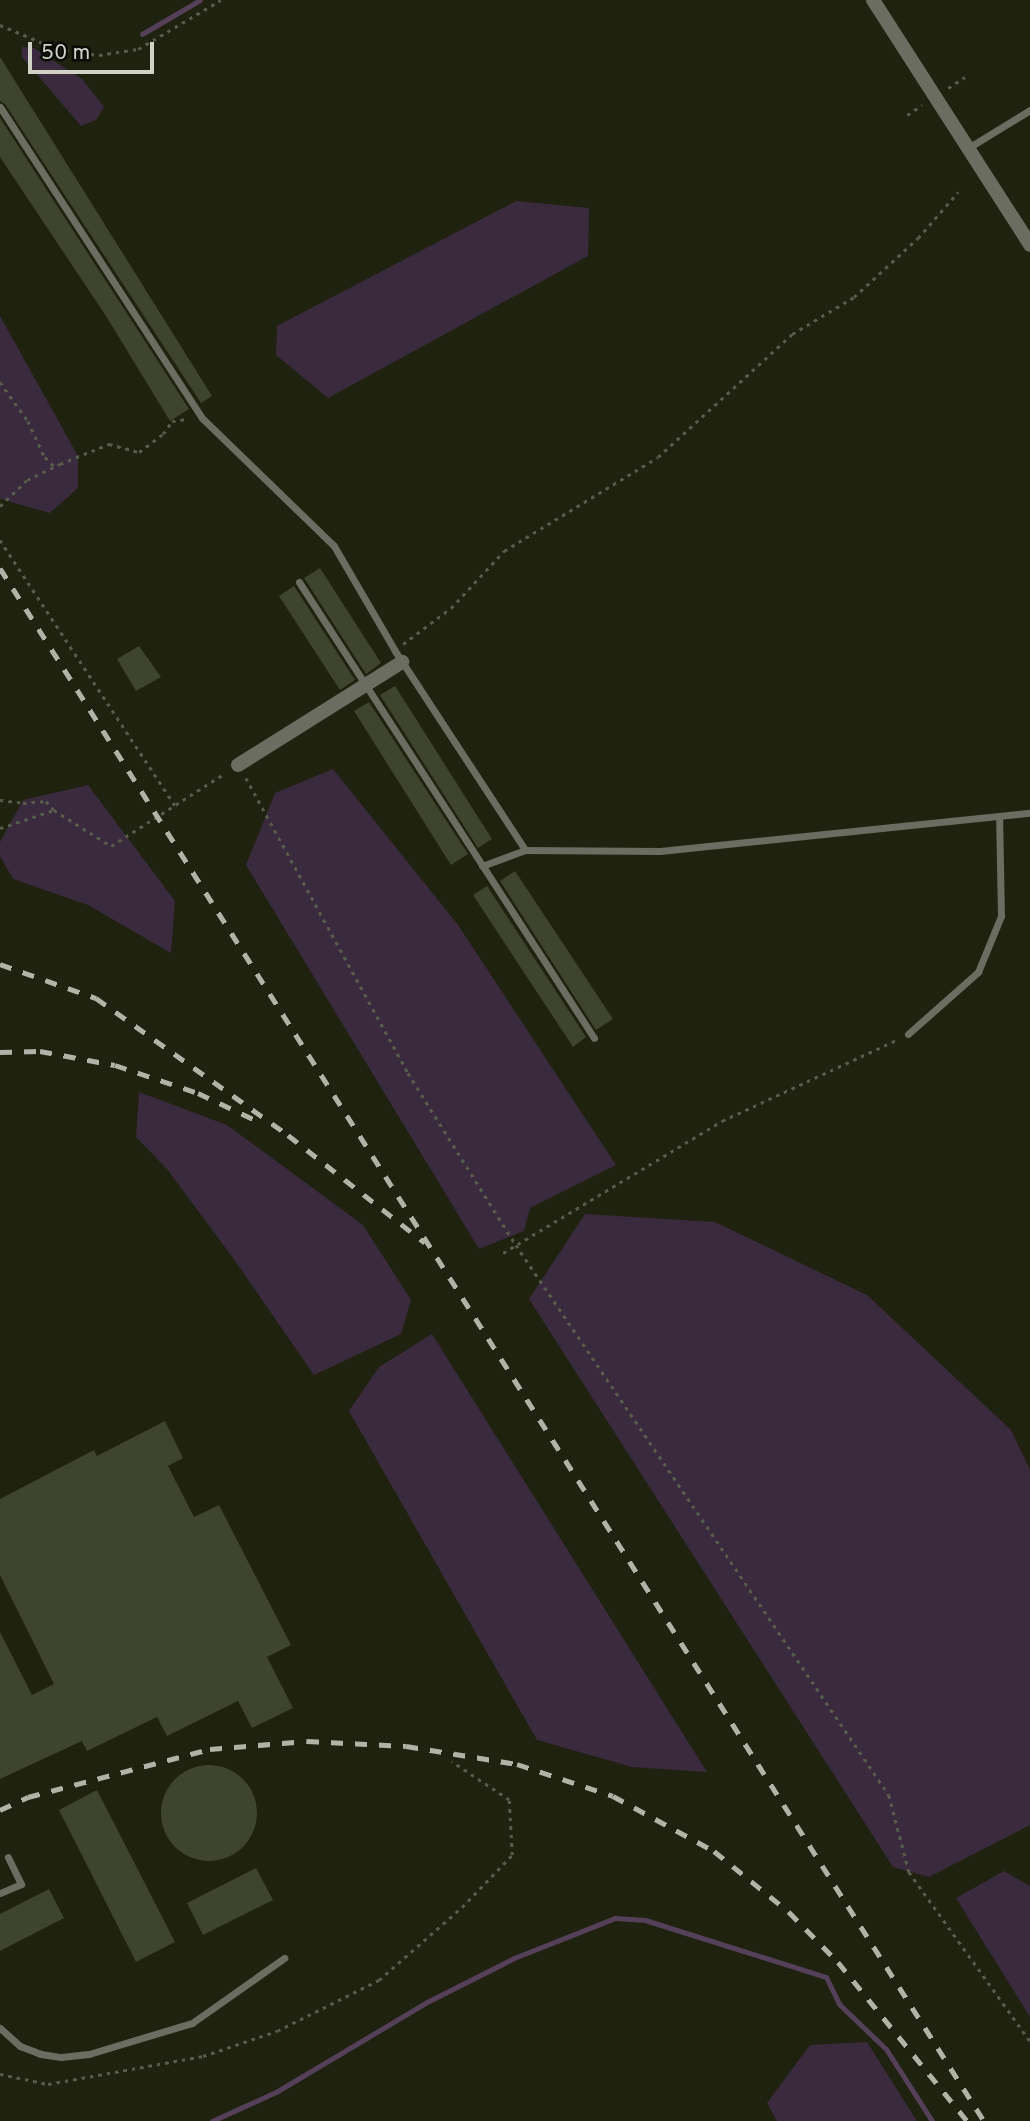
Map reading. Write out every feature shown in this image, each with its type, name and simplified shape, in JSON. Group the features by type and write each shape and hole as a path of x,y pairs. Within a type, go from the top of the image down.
{"street":[{"path":"873,0 1030,245"},
{"path":"238,765 365,685 398,656"}],"lane":[{"path":"0,107 202,418 334,546 398,656 525,850"},
{"path":"968,148 1030,110"},
{"path":"299,582 594,1038"},
{"path":"482,866 525,850 660,851 1030,813"},
{"path":"908,1034 978,972 1000,916 999,816"},
{"path":"0,1894 21,1884 8,1857"},
{"path":"0,2028 20,2046 41,2054 61,2057 89,2054 192,2023 284,1958"}],"path":[{"path":"0,24 57,49 99,55 138,49 221,0"},
{"path":"945,90 965,77"},
{"path":"907,115 927,102"},
{"path":"398,656 451,608 505,551 659,457 792,334 854,297 918,238 958,192"},
{"path":"0,382 28,421 45,457 55,467"},
{"path":"0,506 27,480 55,467 109,444 139,452 163,434 172,421 202,418"},
{"path":"0,540 175,805"},
{"path":"0,800 23,803 46,801 54,810 111,846 238,765 408,1073 516,1245 889,1795 909,1872 1030,2041"},
{"path":"0,828 54,810"},
{"path":"503,1252 722,1121 908,1034"},
{"path":"0,2074 48,2084 203,2056 277,2031 379,1980 462,1907 512,1856 509,1800 452,1762"}],"shaded area":[{"path":"22,47 34,48 82,79 104,107 96,120 81,126 22,57"},
{"path":"516,201 589,208 588,256 328,398 276,355 277,326"},
{"path":"0,316 78,456 78,488 50,513 0,499"},
{"path":"333,769 458,925 616,1165 530,1208 524,1231 479,1249 246,865 275,793"},
{"path":"88,785 175,901 171,953 88,905 13,879 0,856 0,842 23,800"},
{"path":"139,1092 227,1125 363,1225 411,1300 401,1334 314,1375 167,1169 136,1137"},
{"path":"585,1214 715,1222 867,1295 1011,1430 1030,1470 1030,1825 929,1877 893,1867 529,1299"},
{"path":"432,1334 707,1772 632,1767 537,1740 349,1411 379,1367"},
{"path":"1004,1871 1030,1886 1030,2017 956,1898"},
{"path":"867,2042 917,2121 777,2121 767,2103 810,2045"}],"building":[{"path":"0,57 212,396 201,403 5,104 0,101"},
{"path":"0,118 189,409 170,421 106,316 0,157"},
{"path":"320,568 381,663 366,674 304,578"},
{"path":"294,586 355,680 340,690 279,596"},
{"path":"139,646 161,677 136,691 117,659"},
{"path":"395,686 492,839 478,848 380,695"},
{"path":"369,702 468,854 451,865 354,711"},
{"path":"515,871 613,1019 596,1030 500,881"},
{"path":"487,886 586,1037 573,1047 473,895"},
{"path":"165,1421 183,1458 168,1466 194,1517 219,1505 291,1645 267,1657 293,1708 252,1728 238,1701 167,1736 157,1717 87,1751 82,1741 0,1779 0,1632 32,1695 54,1684 0,1575 0,1499 94,1450 97,1456"},
{"path":"209,1765 227,1769 243,1779 253,1795 257,1813 253,1831 243,1847 227,1857 209,1861 191,1857 175,1847 165,1831 161,1813 165,1795 175,1779 191,1769"},
{"path":"97,1790 175,1942 136,1962 59,1810"},
{"path":"256,1868 273,1900 203,1935 187,1903"},
{"path":"49,1889 64,1918 0,1951 0,1914"}],"waterway":[{"path":"142,34 200,0"},
{"path":"212,2121 276,2092 427,2002 514,1958 615,1918 645,1920 826,1977 839,2004 886,2049 932,2121"}],"railway":[{"path":"0,568 984,2121"},
{"path":"0,964 96,998 288,1135 425,1243"},
{"path":"0,1052 40,1051 115,1065 198,1093 253,1119"},
{"path":"0,1810 28,1797 210,1749 307,1741 406,1746 517,1764 613,1796 714,1851 789,1912 838,1962 967,2121"}]}
